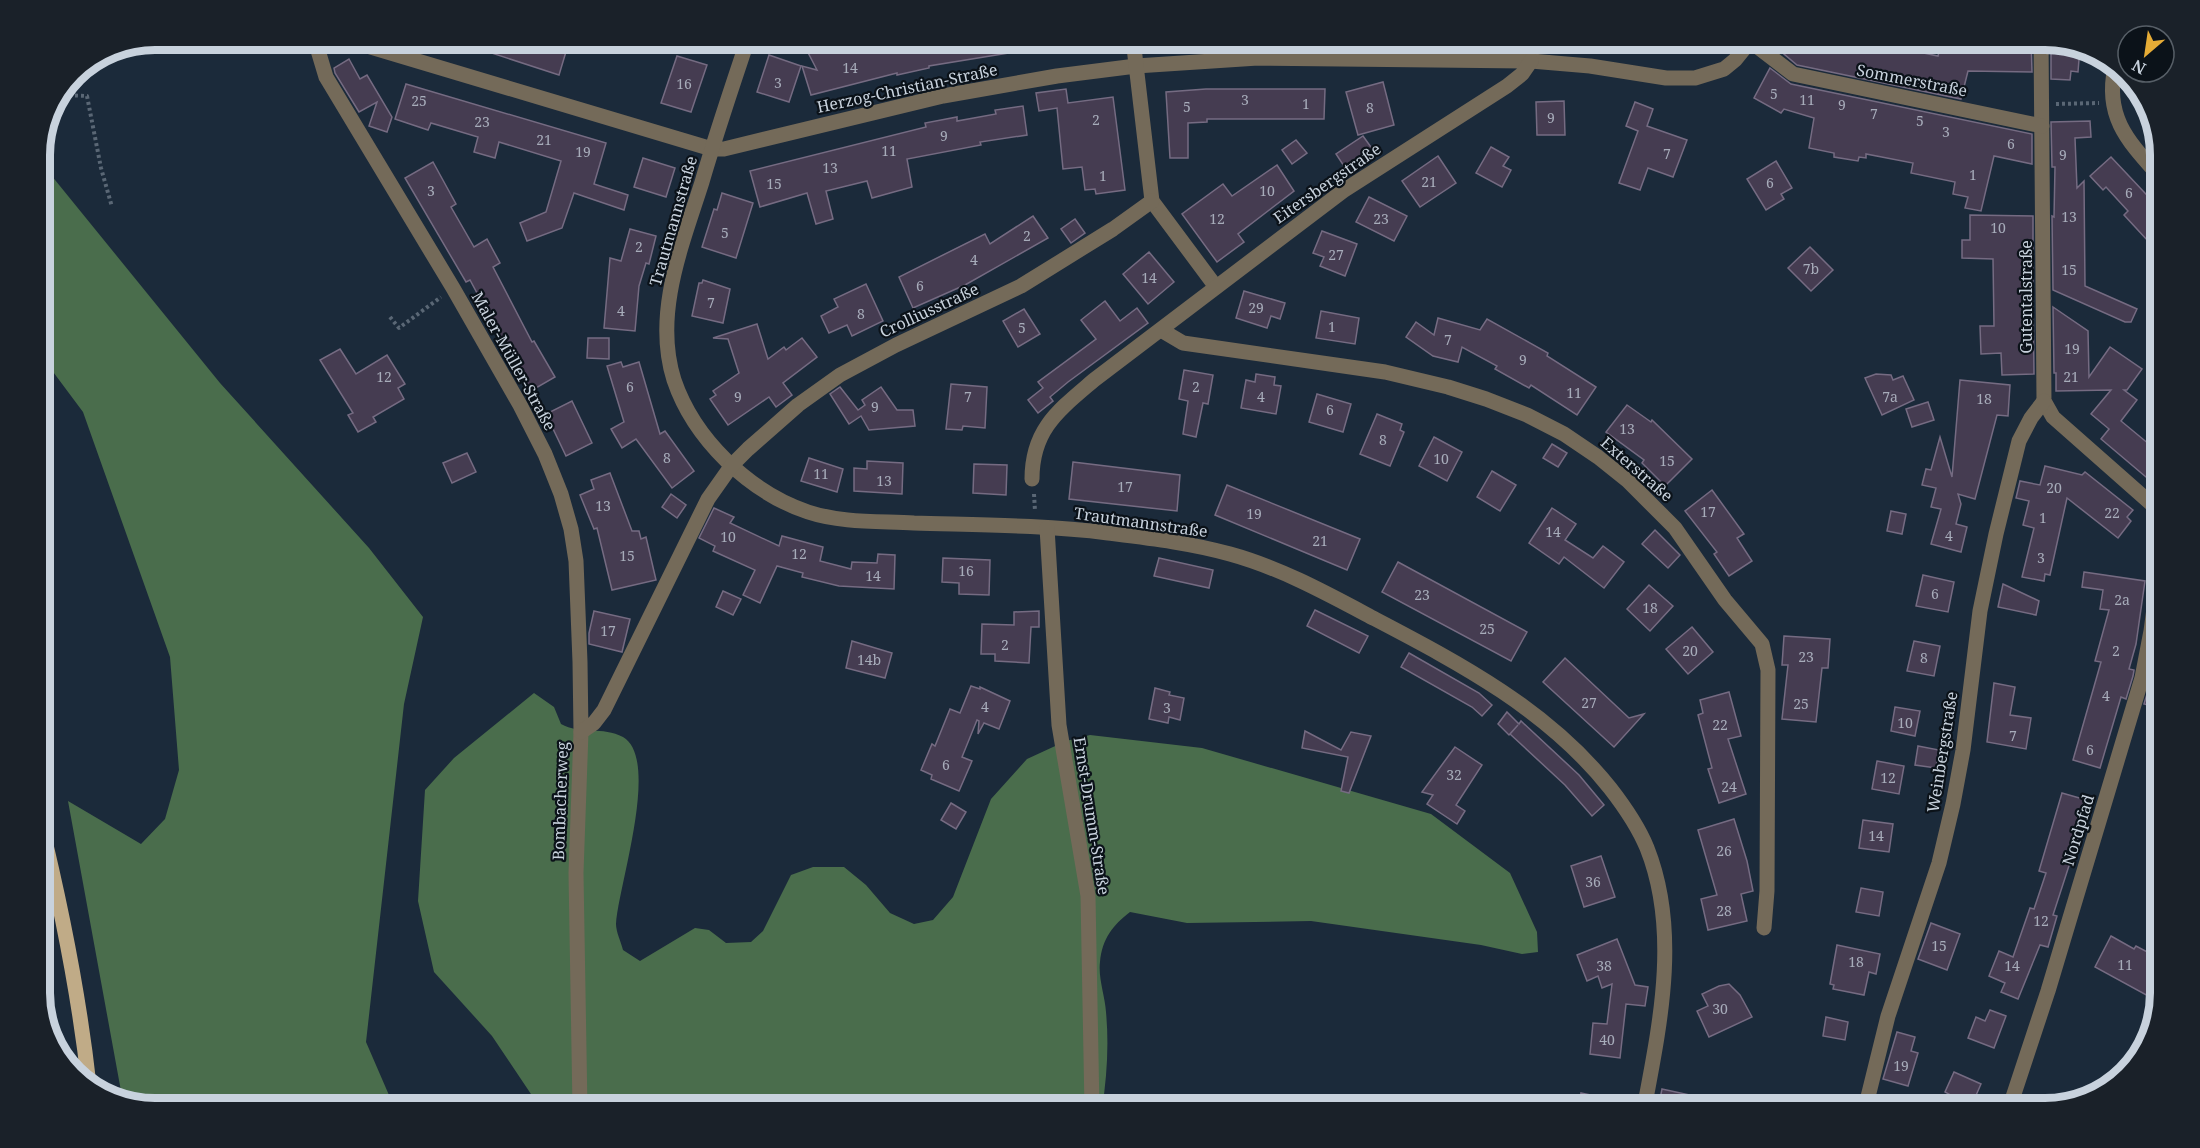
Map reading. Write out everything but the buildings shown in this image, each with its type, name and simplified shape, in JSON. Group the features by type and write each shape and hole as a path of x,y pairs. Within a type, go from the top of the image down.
{"main road":[{"path":"50,862 74,975 88,1074"}],"street":[{"name":"Maler-Müller-Straße","path":"317,50 326,76 520,405 545,453 561,494 571,529 576,561 581,732"},
{"name":"Herzog-Christian-Straße","path":"381,50 712,149 738,147 943,96 1057,76 1136,66 1258,57 1531,61"},
{"name":"Trautmannstraße","path":"744,50 674,274 667,312 668,357 683,402 702,433 732,465 756,485 809,513 875,521 1103,533 1181,543 1229,553 1273,568 1330,595 1428,647 1528,708 1566,741 1627,810 1646,845 1658,884 1664,918 1665,954 1655,1052 1646,1099"},
{"path":"1134,50 1152,201 1216,287"},
{"path":"1531,50 1531,61 1590,66 1666,78 1695,78 1724,69 1743,50"},
{"name":"Sommerstraße","path":"1763,50 1793,74 2042,126"},
{"name":"Gutentalstraße","path":"2041,50 2044,401"},
{"name":"Eitersbergstraße","path":"1032,479 1036,443 1059,411 1094,380 1343,191 1507,86 1522,74 1531,61"},
{"path":"2113,75 2112,102 2123,132 2150,165"},
{"name":"Crolliusstraße","path":"732,465 798,405 840,375 896,345 1021,286 1113,229 1152,201"},
{"name":"Exterstraße","path":"1161,330 1183,343 1385,372 1438,384 1486,399 1527,415 1564,434 1598,457 1654,505 1675,528 1725,600 1762,644 1768,670 1767,891 1764,928"},
{"path":"2044,401 2053,417 2150,504"},
{"name":"Weinbergstraße","path":"1867,1099 1888,1016 1939,863 1953,804 1963,750 1980,610 1995,534 2019,441 2031,418 2044,401"},
{"name":"Bombacherweg","path":"580,1099 576,873 581,732 594,723 604,710 708,499 732,465"},
{"name":"Ernst-Drumm-Straße","path":"1042,528 1059,725 1089,896 1092,1099"},
{"name":"Nordpfad","path":"2012,1099 2048,991 2142,678 2150,636"}],"path":[{"path":"68,95 87,96 101,168 112,207"},
{"path":"2042,104 2112,102"},
{"path":"390,317 399,328 453,288"},
{"path":"1032,479 1042,528"}],"green space":[{"path":"51,175 220,383 369,548 423,617 404,704 366,1042 391,1099 154,1099 121,1093 68,801 141,844 165,819 179,770 170,657 83,412 50,368"},
{"path":"534,693 554,707 561,724 576,729 608,732 623,737 634,750 638,770 638,796 616,924 623,950 640,961 695,928 709,930 726,943 751,942 763,931 791,875 813,867 844,867 866,885 890,913 914,924 933,920 953,897 991,799 1027,759 1066,741 1090,735 1202,748 1431,814 1510,873 1537,932 1538,952 1522,954 1481,945 1311,921 1187,923 1130,912 1109,933 1101,954 1100,974 1107,1036 1103,1099 534,1099 492,1036 434,972 418,901 425,790 454,758"}]}
